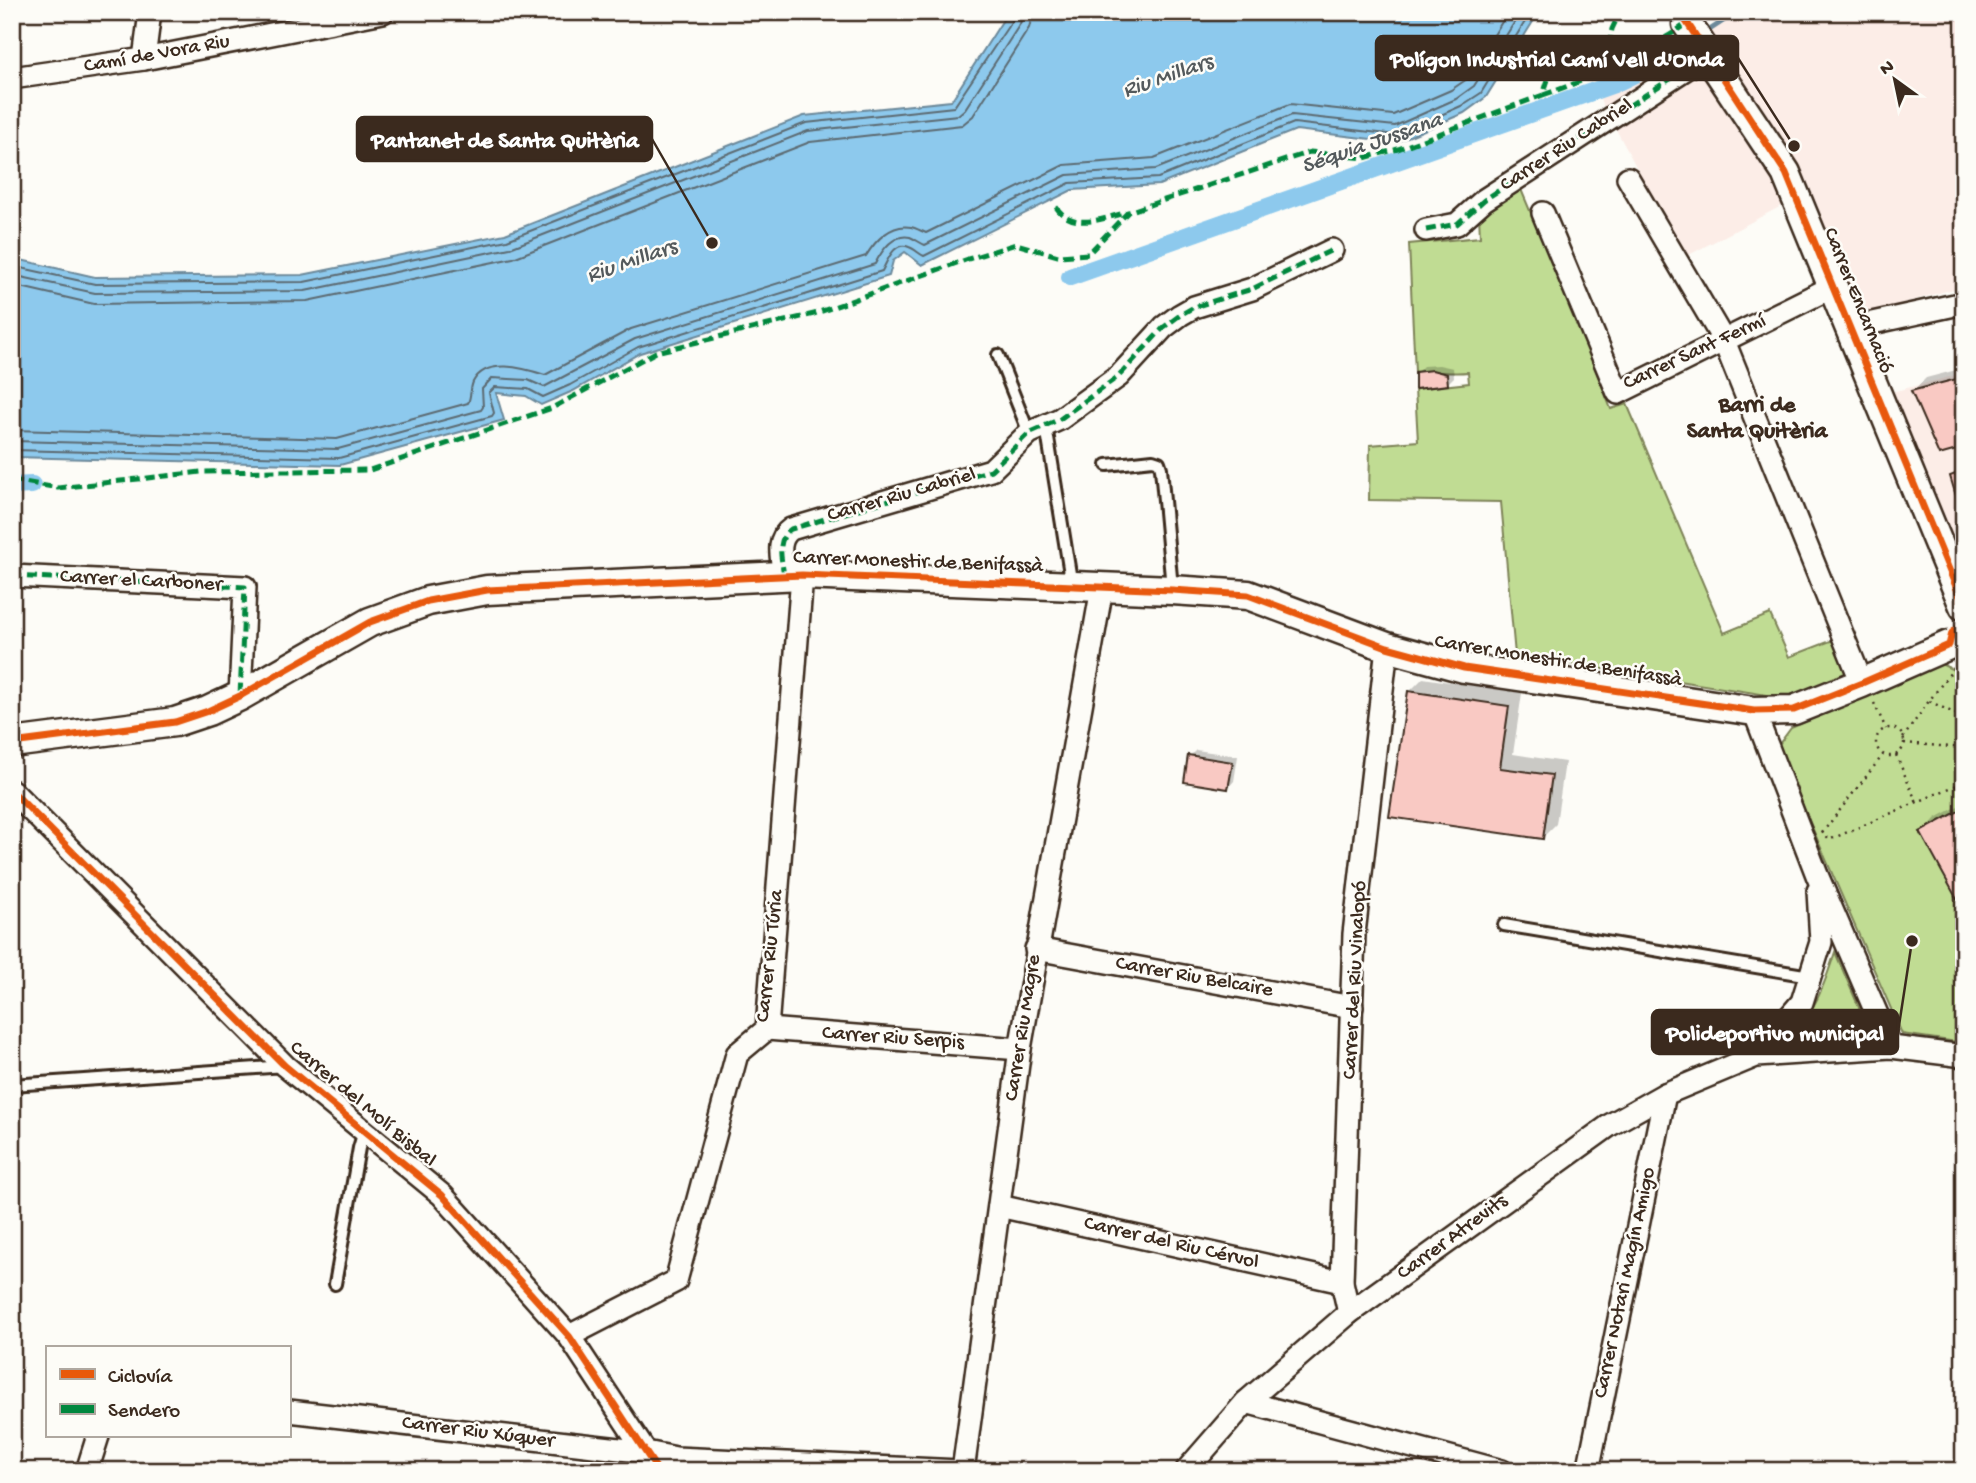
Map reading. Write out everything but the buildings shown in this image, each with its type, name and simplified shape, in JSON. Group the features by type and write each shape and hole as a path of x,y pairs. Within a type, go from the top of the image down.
{"street":[{"path":"144,59 150,12"},
{"name":"Camí de Vora Riu","path":"12,78 144,59 383,12"},
{"name":"Carrer Encarnació","path":"1684,18 1786,173 1964,606"},
{"name":"Carrer Riu Cabriel","path":"1426,230 1457,223 1484,200 1707,55"},
{"path":"1628,178 1724,341 1864,683"},
{"name":"Carrer Sant Fermí","path":"1542,213 1618,393 1832,286"},
{"name":"Carrer Riu Cabriel","path":"793,576 780,542 782,535 790,529 981,474 999,464 1038,430 1119,376 1164,327 1180,315 1194,307 1252,289 1332,250"},
{"path":"1849,328 1964,303"},
{"name":"Carrer el Carboner","path":"12,576 244,587 240,696"},
{"name":"Carrer Monestir de Benifassà","path":"12,743 176,722 240,696 370,622 428,601 487,590 793,576 1248,595 1387,647 1464,668 1754,711 1794,710 1958,650"},
{"name":"Carrer Riu Túria","path":"569,1336 677,1281 737,1054 767,1029 793,576"},
{"name":"Carrer Riu Magre","path":"962,1471 1036,948 1102,588"},
{"name":"Carrer del Riu Vinalopó","path":"1349,1313 1342,1283 1354,934 1387,647"},
{"path":"1754,711 1814,838 1821,942 1802,1002 1756,1056"},
{"name":"Carrer del Molí Bisbal","path":"12,791 285,1066 442,1195 569,1336 658,1471"},
{"path":"1818,875 1891,1047"},
{"path":"1821,942 1846,944"},
{"name":"Carrer Riu Belcaire","path":"1036,948 1352,1007"},
{"name":"Carrer Riu Serpis","path":"767,1029 1020,1049"},
{"path":"1756,1056 1891,1047 1964,1056"},
{"name":"Carrer Atrevits","path":"1186,1471 1246,1402 1349,1313 1610,1125 1665,1094 1756,1056"},
{"name":"Carrer Notari Magín Amigo","path":"1588,1471 1665,1094"},
{"name":"Carrer del Riu Cérvol","path":"999,1206 1342,1283"},
{"path":"1246,1402 1502,1471"},
{"name":"Carrer Riu Xúquer","path":"290,1411 646,1452 676,1458 962,1471"},
{"path":"87,1471 97,1438"}],"lane":[{"path":"998,355 1038,430 1072,587"},
{"path":"1107,465 1153,460 1159,462 1172,590"},
{"path":"1504,925 1810,976"},
{"name":"Carrer del Molí Bisbal","path":"12,1085 285,1066"},
{"path":"335,1284 364,1131"}],"path":[{"path":"1903,740 1958,650"},
{"path":"1864,683 1886,729"},
{"path":"1929,701 1964,718"},
{"path":"1886,729 1897,730 1903,740 1903,748 1896,755 1883,755 1878,750 1876,741 1878,734 1886,729"},
{"path":"1903,740 1964,748"},
{"path":"1814,838 1883,755"},
{"path":"1896,755 1917,803"},
{"path":"1814,838 1829,840 1964,782"}],"shaded area":[{"path":"1742,12 1964,12 1964,286 1861,315 1806,193 1685,257 1599,98"},
{"path":"1964,373 1964,565 1892,392"}],"green space":[{"path":"1520,187 1611,409 1627,404 1724,633 1770,614 1789,657 1833,640 1847,674 1786,698 1515,655 1501,502 1369,500 1370,445 1418,441 1415,389 1469,383 1468,372 1415,372 1409,244 1480,237 1479,214"},
{"path":"1939,663 1964,675 1964,1043 1902,1034 1777,747 1791,728"},
{"path":"1835,952 1861,1012 1861,1021 1847,1032 1838,1035 1789,1041 1817,999"}],"water":[{"name":"Riu Millars","path":"1008,12 1539,12 1486,97 1464,113 1396,142 1296,130 1159,185 1072,190 922,265 905,252 893,261 889,276 640,353 573,391 541,405 526,396 496,393 504,420 340,465 12,457 12,258 95,277 302,275 505,234 804,116 951,101"}],"waterway":[{"name":"Séquia Jussana","path":"1705,33 1737,12"},
{"name":"Séquia Jussana","path":"1070,277 1614,84 1662,61 1686,45"},
{"path":"12,486 32,485"}],"marked path":[{"path":"1609,46 1612,29 1620,12"},
{"path":"1543,95 1630,58 1679,29 1697,12"},
{"path":"12,480 58,488 201,472 370,470 552,408 656,352 814,314 1016,244 1058,256 1088,254 1128,212 1310,152 1364,158 1398,149 1543,95 1558,49 1595,41 1607,47 1624,63"},
{"path":"1426,230 1457,224 1484,200 1707,55"},
{"path":"1056,207 1063,215 1080,221 1099,220 1128,212"},
{"path":"784,576 781,544 791,529 991,470 1029,433 1060,419 1119,376 1164,327 1180,315 1194,307 1252,289 1332,250"},
{"path":"12,576 245,587 240,696"}],"cycle path":[{"path":"1680,12 1786,173 1964,606"},
{"path":"12,743 175,722 240,696 370,622 428,601 487,590 802,575 1248,595 1387,647 1464,668 1754,711 1794,710 1862,683 1949,645 1952,633 1964,623"},
{"path":"12,791 285,1066 442,1195 569,1336 658,1471"}],"place":[{"name":"Polígon Industrial Camí Vell d'Onda","path":"1794,146"},
{"name":"Pantanet de Santa Quitèria","path":"712,243"},
{"name":"Polideportivo municipal","path":"1912,941"}],"district":[{"name":"Barri de Santa Quitèria","path":"1757,419"}]}
